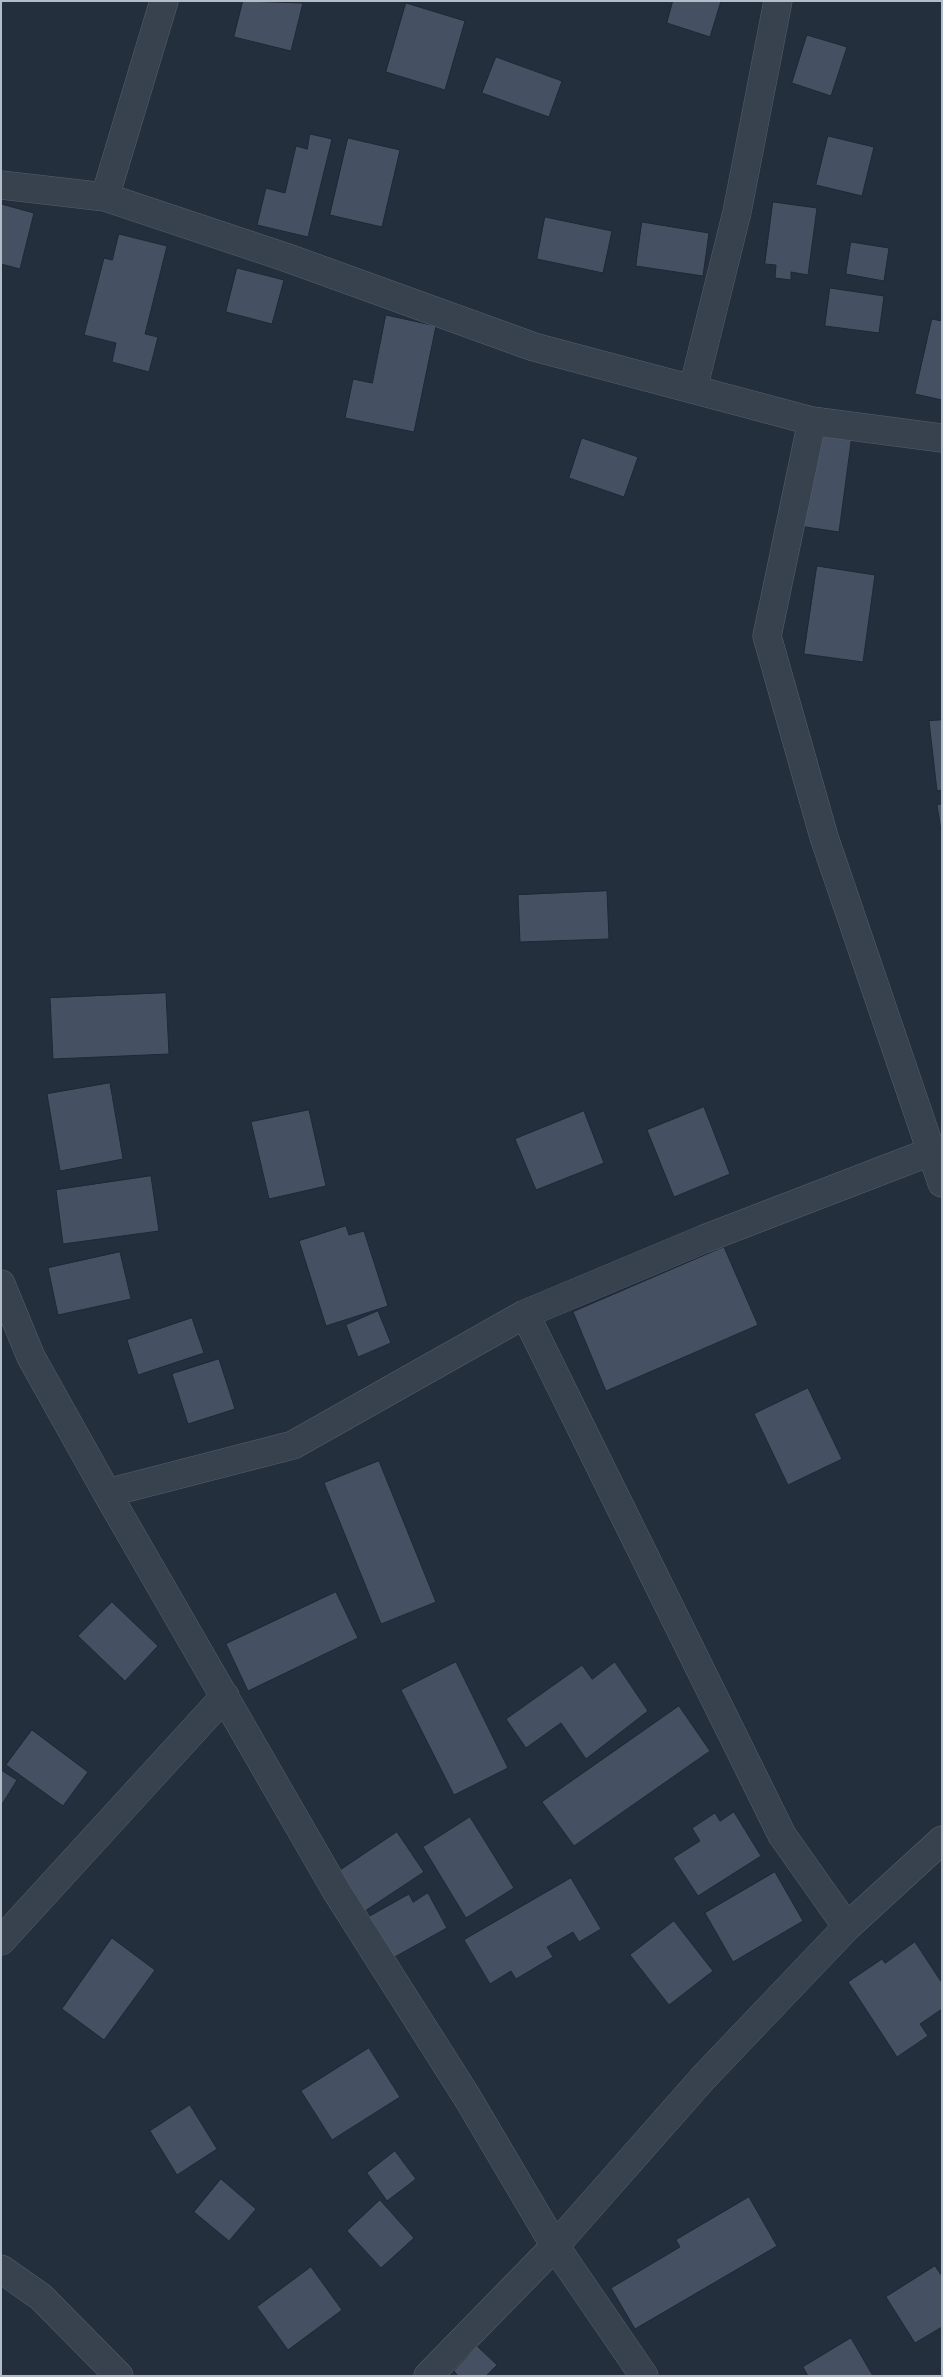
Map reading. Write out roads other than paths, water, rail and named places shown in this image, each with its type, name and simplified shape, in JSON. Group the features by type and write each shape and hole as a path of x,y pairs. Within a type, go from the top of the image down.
{"street":[{"path":"105,197 164,1"},
{"path":"693,389 738,212 778,1"},
{"path":"1,185 105,197 285,257 534,347 812,421 942,438"},
{"path":"812,421 767,636 824,837 932,1139 942,1183"},
{"path":"107,1493 294,1445 525,1314 704,1239 932,1139"},
{"path":"1,1284 31,1357 107,1493 337,1892 467,2097 555,2246 644,2376"},
{"path":"525,1314 782,1835 848,1927"},
{"path":"1,1941 224,1696"},
{"path":"428,2376 555,2246 704,2077 848,1927 942,1840"},
{"path":"1,2269 41,2298 118,2376"}]}
